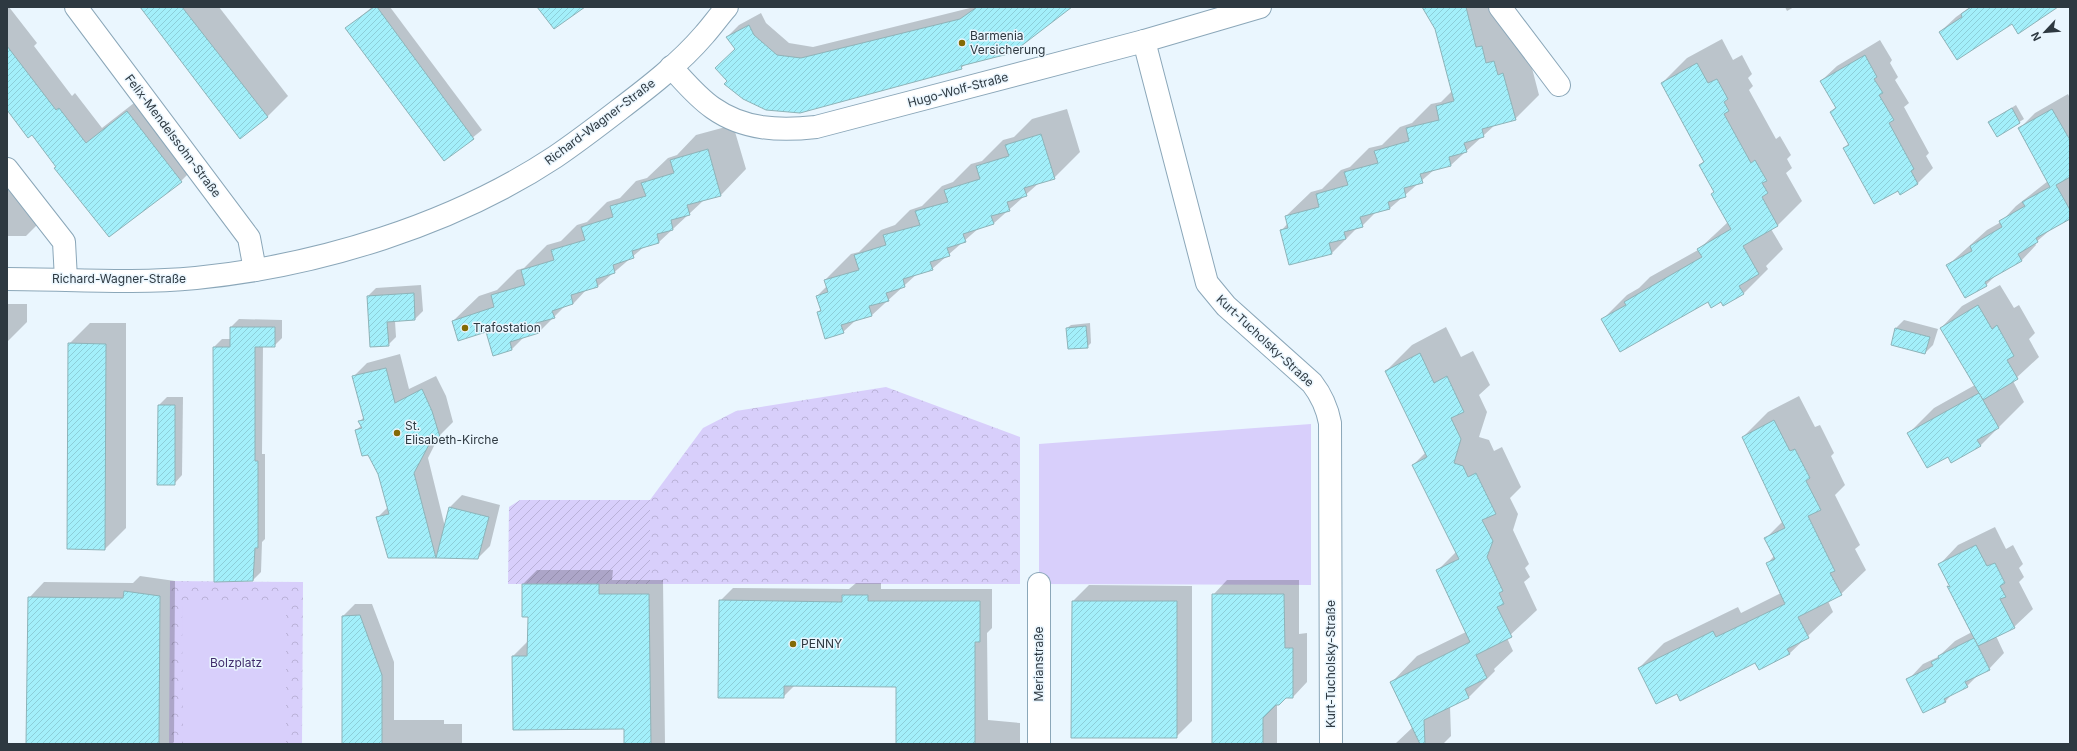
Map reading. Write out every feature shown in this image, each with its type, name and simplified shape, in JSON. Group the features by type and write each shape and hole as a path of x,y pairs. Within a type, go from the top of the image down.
{"street":[{"name":"Felix-Mendelssohn-Straße","path":"76,7 249,238 255,270"},
{"name":"Richard-Wagner-Straße","path":"7,279 176,280 255,270 296,263 352,248 427,222 518,179 554,157 611,116 671,67 705,34 727,7"},
{"name":"Hugo-Wolf-Straße","path":"671,67 702,99 726,116 756,127 790,130 816,127 1092,55 1260,7"},
{"path":"1500,7 1559,85"},
{"name":"Kurt-Tucholsky-Straße","path":"1144,41 1207,283 1226,306 1312,383 1321,395 1328,410 1330,447 1331,744"},
{"path":"7,169 64,242 66,279"},
{"name":"Merianstraße","path":"1039,584 1039,744"}],"green space":[{"path":"886,387 1020,437 1020,584 650,584 650,500 703,428 736,411"},
{"path":"1311,424 1311,585 1039,584 1039,444"},
{"path":"520,500 650,500 650,584 508,584 509,507"},
{"name":"Bolzplatz","path":"170,581 303,582 302,744 169,744"},
{"name":"Bolzplatz","path":"182,601 286,601 286,744 183,744"}],"building":[{"path":"140,7 182,7 268,117 240,139"},
{"path":"374,7 377,7 474,139 444,161 345,28"},
{"path":"537,7 585,7 554,29"},
{"path":"977,7 1072,7 1012,53 961,66 962,69 800,113 766,110 743,99 724,84 727,81 715,68 735,49 726,37 749,25 754,35 777,55 801,58 960,19"},
{"path":"1422,7 1466,7 1476,47 1482,46 1486,63 1494,61 1498,75 1503,73 1516,120 1482,129 1484,137 1464,143 1467,152 1449,157 1451,166 1420,174 1423,183 1404,188 1406,197 1388,202 1390,209 1360,217 1363,227 1344,232 1346,239 1329,243 1332,254 1289,265 1280,230 1288,228 1285,216 1319,207 1316,194 1348,185 1344,172 1378,163 1374,151 1409,141 1406,128 1439,120 1436,106 1454,101 1435,29"},
{"path":"1971,7 2058,7 2018,34 2012,24 1957,60 1939,32 1962,17 1961,14"},
{"path":"7,46 56,110 59,108 86,143 127,111 182,182 109,237 54,168 56,167 32,135 28,138 7,110"},
{"path":"1865,55 1877,77 1874,79 1883,93 1879,95 1894,120 1889,123 1914,169 1911,171 1918,184 1900,195 1898,191 1874,204 1843,148 1849,145 1830,112 1836,108 1820,81"},
{"path":"1697,63 1708,83 1717,79 1728,99 1724,102 1729,111 1724,114 1751,163 1755,160 1767,181 1762,183 1768,193 1762,197 1778,226 1743,246 1759,274 1739,286 1744,294 1723,306 1721,302 1711,308 1708,302 1620,352 1601,319 1626,305 1624,302 1702,257 1697,249 1731,229 1711,194 1714,192 1699,165 1704,162 1661,83"},
{"path":"2012,108 2020,123 1997,137 1988,122"},
{"path":"2052,109 2070,140 2070,177 2056,185 2070,210 2070,219 2036,238 2038,242 2018,254 2022,261 1985,282 1987,286 1965,298 1946,265 1972,251 1970,246 2002,227 1999,221 2025,206 2022,202 2050,187 2018,128"},
{"path":"1041,134 1055,179 1024,188 1027,196 1007,202 1010,211 991,216 994,224 963,234 966,242 947,248 950,256 930,262 933,270 903,279 905,287 886,293 889,301 869,306 872,316 841,325 844,333 825,339 817,312 821,311 816,296 828,292 824,280 859,270 854,255 886,245 883,235 920,225 915,211 948,202 944,190 980,179 976,166 1009,156 1005,145"},
{"path":"708,149 721,196 687,205 690,215 671,220 673,230 657,234 659,243 632,251 634,258 613,265 615,273 596,279 598,287 571,295 573,304 552,311 555,318 536,323 539,333 510,342 512,350 493,356 486,332 458,341 452,321 494,307 491,295 525,285 521,270 554,260 551,250 585,240 581,227 613,217 610,206 646,196 641,183 674,173 670,160"},
{"path":"414,293 415,320 387,322 389,346 370,347 367,296"},
{"path":"1978,305 1992,329 1997,325 2014,356 2007,360 2018,379 1983,400 1940,328"},
{"path":"1086,326 1088,348 1068,349 1066,328"},
{"path":"230,327 275,327 275,347 255,347 255,461 258,461 258,548 255,548 253,581 214,582 213,347 230,347"},
{"path":"1895,328 1930,337 1925,354 1891,345"},
{"path":"68,343 106,344 105,550 67,549"},
{"path":"1420,353 1434,383 1447,376 1464,412 1451,418 1461,439 1454,463 1463,466 1468,477 1476,473 1496,514 1482,520 1493,541 1487,557 1503,591 1499,593 1504,604 1497,607 1512,637 1476,655 1487,678 1465,689 1469,698 1424,720 1425,744 1420,744 1390,682 1470,642 1436,570 1459,559 1412,465 1427,457 1385,371"},
{"name":"St. Elisabeth-Kirche","path":"386,368 395,403 422,389 432,411 440,437 432,439 414,473 436,558 388,558 376,517 389,514 378,474 368,455 362,456 355,430 362,428 358,421 364,420 352,376"},
{"path":"1979,393 1999,428 1977,440 1981,446 1951,463 1948,457 1927,468 1907,433"},
{"path":"158,405 175,405 175,485 157,485"},
{"path":"1774,420 1790,451 1795,449 1810,478 1806,481 1821,510 1808,516 1835,571 1830,573 1842,595 1798,617 1809,638 1787,649 1790,654 1759,670 1755,663 1680,701 1677,694 1656,704 1638,668 1713,631 1716,637 1785,604 1766,563 1775,559 1764,538 1785,528 1742,437"},
{"path":"449,507 489,517 478,559 436,558"},
{"path":"1976,545 1987,566 1995,563 2005,583 2000,586 2006,597 2000,599 2015,628 1978,646 1947,586 1950,587 1938,564"},
{"path":"522,584 599,584 599,594 649,594 651,744 624,744 624,729 513,730 512,656 527,656 528,617 522,617"},
{"path":"124,591 160,596 159,744 26,744 28,597 123,598"},
{"path":"1212,594 1284,594 1285,648 1293,648 1293,698 1286,698 1279,705 1276,705 1263,718 1263,744 1212,744"},
{"path":"842,595 868,595 868,601 980,601 980,642 975,642 975,744 896,744 896,687 784,686 784,698 718,698 719,600 842,602"},
{"path":"1072,601 1177,601 1177,738 1071,738"},
{"path":"360,615 382,675 382,744 342,744 342,616"},
{"path":"1974,638 1990,670 1965,682 1968,687 1944,699 1946,702 1923,713 1906,679 1933,666 1931,662 1939,658 1938,656"}],"place":[{"name":"Barmenia Versicherung","path":"962,43"},
{"name":"Trafostation","path":"465,328"},
{"name":"St. Elisabeth-Kirche","path":"397,433"},
{"name":"PENNY","path":"793,644"}]}
